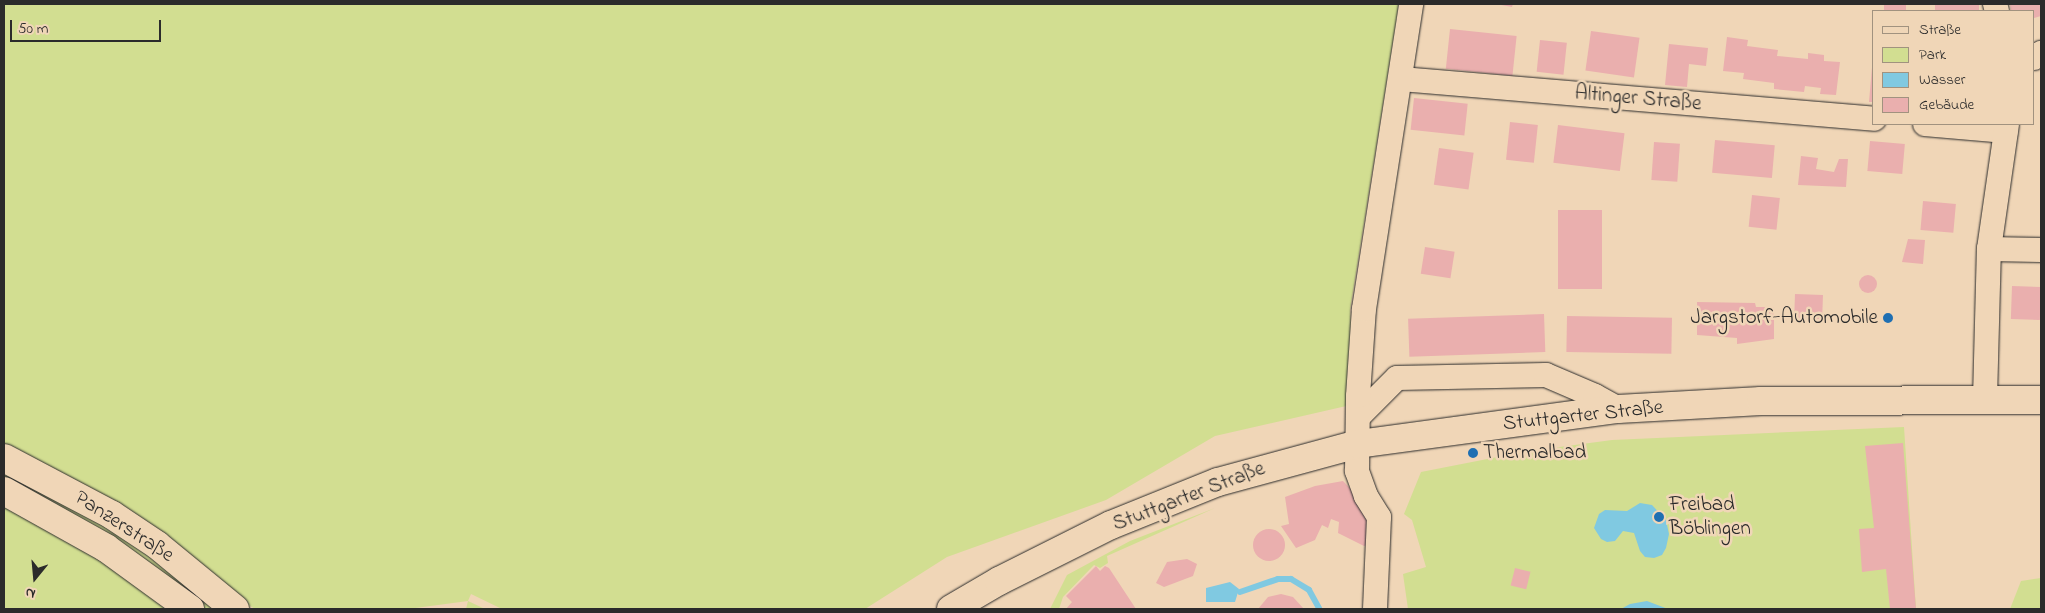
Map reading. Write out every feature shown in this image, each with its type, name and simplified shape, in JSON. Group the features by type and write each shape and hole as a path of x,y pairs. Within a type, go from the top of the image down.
{"main road":[{"name":"Stuttgarter Straße","path":"951,609 999,581 1111,526 1218,482 1295,458 1358,444 1618,409 1761,401 2041,400"},
{"name":"Panzerstraße","path":"4,458 64,488 134,530 212,588 236,609"},
{"name":"Panzerstraße","path":"4,491 106,548 190,609"}],"street":[{"path":"1375,609 1379,517 1366,496 1357,471 1364,309 1402,80 1411,4"},
{"name":"Altinger Straße","path":"1402,80 1872,119"},
{"path":"1953,125 2007,127 1989,249 1985,400"},
{"path":"1989,249 2041,250"},
{"path":"1358,417 1397,378 1546,375 1595,396 1618,409"}],"green space":[{"path":"4,4 1399,4 1350,310 1355,404 1215,436 1106,500 947,557 865,609 502,609 471,594 468,601 408,609 255,609 250,606 247,609 4,609"},
{"name":"Freibad Böblingen","path":"1904,427 1916,609 1408,609 1403,574 1426,567 1412,520 1404,514 1421,472 1523,452 1612,440"},
{"path":"1215,508 1107,556 1108,563 1100,568 1094,565 1063,597 1059,609 1050,609 1067,575 1130,541"},
{"path":"2041,578 2041,609 2010,609 2021,581"},
{"path":"468,601 485,609 466,609"}],"water":[{"path":"1640,503 1652,505 1666,520 1669,534 1666,548 1662,555 1654,558 1645,557 1640,551 1634,533 1623,531 1615,541 1607,542 1601,539 1594,528 1599,514 1605,510 1627,511"},
{"path":"1230,582 1239,589 1235,602 1206,602 1206,588"},
{"path":"1647,601 1668,609 1621,609 1630,604"}],"building":[{"path":"1496,4 1513,4 1512,7"},
{"path":"1884,4 1906,4 1906,10 1884,10"},
{"path":"1935,4 1979,4 1979,10 1935,10"},
{"path":"2010,4 2041,4 2041,16 2035,18 2035,10 2011,10"},
{"path":"1450,29 1517,36 1512,76 1446,69"},
{"path":"1591,31 1640,38 1634,77 1585,71"},
{"path":"1727,37 1748,40 1747,46 1778,50 1777,56 1808,59 1808,53 1824,55 1824,61 1840,62 1836,95 1820,94 1821,88 1805,86 1804,92 1774,89 1774,83 1743,79 1744,73 1723,71"},
{"path":"1540,40 1567,43 1564,75 1537,72"},
{"path":"1669,44 1708,48 1706,66 1689,64 1687,87 1665,85"},
{"path":"1872,67 1872,102 1869,102"},
{"path":"1414,98 1468,104 1464,135 1411,130"},
{"path":"1510,122 1538,125 1534,163 1506,160"},
{"path":"1558,125 1625,133 1620,171 1553,163"},
{"path":"1715,140 1775,145 1772,178 1712,173"},
{"path":"1870,141 1905,144 1902,174 1867,171"},
{"path":"1654,142 1680,144 1677,182 1651,180"},
{"path":"1439,148 1474,153 1469,190 1434,185"},
{"path":"1801,156 1818,158 1816,169 1834,172 1839,159 1848,159 1846,187 1798,185"},
{"path":"1752,195 1780,198 1777,230 1749,227"},
{"path":"1923,201 1956,204 1953,233 1920,230"},
{"path":"1558,210 1602,210 1602,289 1558,289"},
{"path":"1908,239 1925,240 1923,264 1902,262"},
{"path":"1425,247 1455,252 1450,278 1421,274"},
{"path":"1864,275 1872,275 1877,280 1875,291 1864,293 1859,288 1859,280"},
{"path":"2012,286 2041,287 2040,320 2011,319"},
{"path":"1795,294 1823,295 1822,319 1794,318"},
{"path":"1697,302 1755,303 1756,307 1774,307 1774,339 1737,344 1737,338 1697,335"},
{"path":"1544,314 1545,352 1409,357 1408,319"},
{"path":"1567,316 1672,318 1671,354 1566,352"},
{"path":"1903,443 1916,609 1890,609 1886,569 1862,572 1859,529 1874,528 1865,446"},
{"path":"1343,481 1373,512 1377,543 1364,546 1338,533 1339,522 1331,519 1328,528 1322,525 1315,540 1296,548 1281,526 1289,524 1285,497 1315,486"},
{"path":"1269,529 1280,534 1285,545 1280,556 1269,561 1258,556 1253,545 1258,534"},
{"path":"1187,559 1197,564 1193,576 1164,587 1156,583 1167,562"},
{"path":"1096,566 1100,571 1105,566 1109,568 1136,609 1066,609 1072,602 1066,596"},
{"path":"1515,568 1531,572 1526,589 1511,585"},
{"path":"1281,594 1293,597 1304,609 1258,609 1268,597"}],"waterway":[{"path":"1240,592 1278,579 1291,579 1309,590 1319,608"}],"place":[{"name":"Jargstorf-Automobile","path":"1888,318"},
{"name":"Thermalbad","path":"1473,453"},
{"name":"Freibad Böblingen","path":"1659,517"}]}
